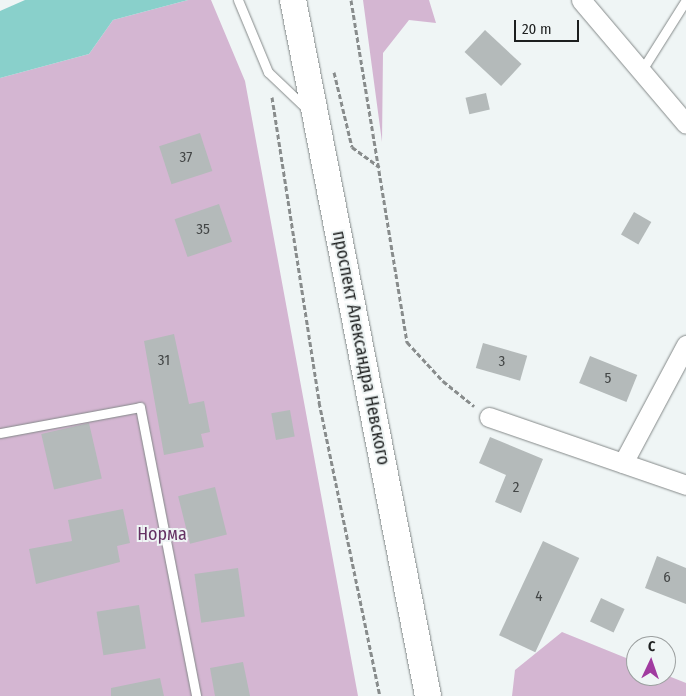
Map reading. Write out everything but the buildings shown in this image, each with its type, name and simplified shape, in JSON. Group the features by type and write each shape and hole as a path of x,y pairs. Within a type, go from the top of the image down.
{"main road":[{"name":"проспект Александра Невского","path":"294,2 428,696"}],"street":[{"path":"581,0 640,73 686,124"},
{"path":"623,463 686,344"},
{"path":"489,417 686,485"}],"lane":[{"path":"640,73 686,0"},
{"path":"239,3 268,72 316,118"},
{"path":"0,433 140,407 196,696"}],"path":[{"path":"351,0 381,167 407,342 443,382 489,417"},
{"path":"333,68 352,147 381,167"},
{"path":"268,72 319,402 380,696"}],"green space":[{"name":"Норма","path":"188,0 211,0 245,81 358,696 0,696 0,78 89,54 113,20"},
{"path":"363,0 429,0 436,23 409,20 383,53 382,142"},
{"path":"562,632 626,658 626,686 676,686 676,679 686,683 686,696 512,696 515,670"}],"water":[{"path":"25,0 188,0 113,20 89,54 0,78 0,11"}]}
